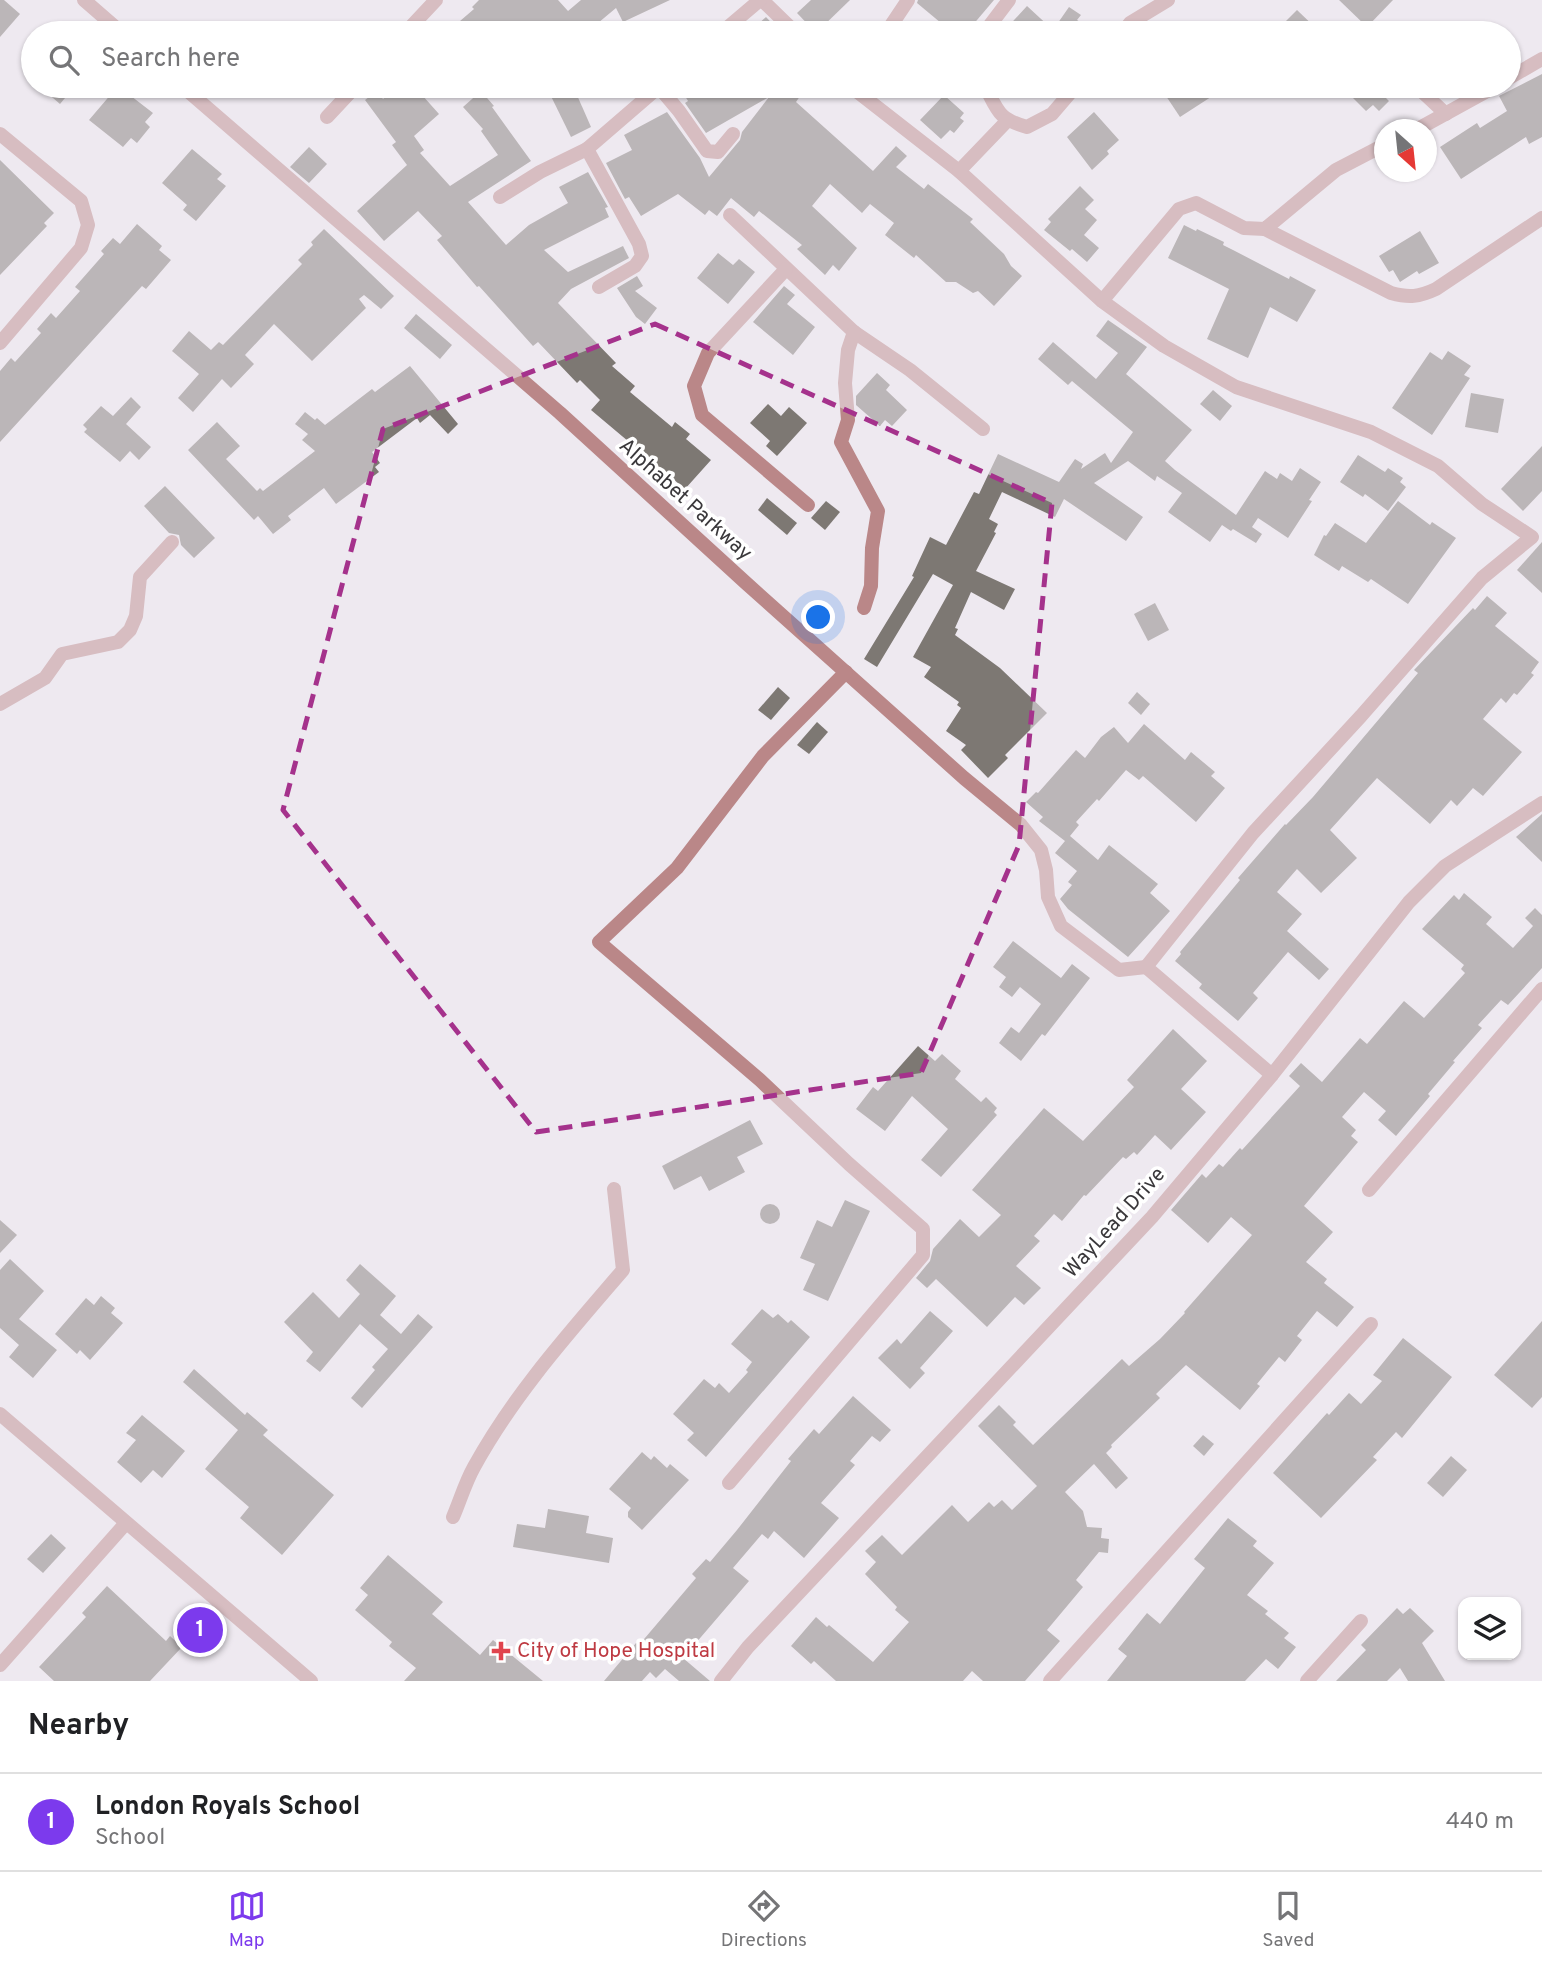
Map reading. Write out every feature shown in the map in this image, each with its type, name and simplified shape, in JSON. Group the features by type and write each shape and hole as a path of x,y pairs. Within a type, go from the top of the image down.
{"street":[{"path":"84,0 108,21"},
{"path":"416,21 436,0"},
{"path":"736,21 761,0 783,21"},
{"path":"895,21 908,0"},
{"path":"993,21 1009,0"},
{"path":"1133,21 1168,0"},
{"path":"1521,71 1542,59"},
{"name":"Alphabet Parkway","path":"196,98 560,413 846,672 1021,825 1041,850 1048,897 1061,926 1119,970 1146,967"},
{"path":"327,117 345,98"},
{"path":"500,197 540,172 587,149 645,98"},
{"path":"669,98 707,152 718,152 733,134"},
{"path":"865,98 960,172 1102,301 1164,346 1236,387 1371,432 1438,466 1482,504 1537,533 1482,578 1361,716 1253,833 1146,967 1272,1075"},
{"path":"991,98 1007,121 1027,127 1052,114 1066,98"},
{"path":"1429,98 1446,114"},
{"path":"1437,119 1475,98"},
{"path":"960,172 1007,121"},
{"path":"0,134 81,201 88,225 81,248 0,343"},
{"path":"587,149 639,244 642,256 635,266 599,287"},
{"path":"1265,229 1336,170 1374,150"},
{"path":"1102,301 1179,209 1196,203 1244,228 1265,229 1391,293 1407,298 1436,289 1542,218"},
{"path":"730,215 854,332 910,370 983,429"},
{"path":"786,269 708,353 694,386 702,415 808,505"},
{"path":"854,332 848,351 845,383 848,420 841,442 878,511 872,548 871,586 864,608"},
{"path":"0,704 45,678 62,654 118,642 131,630 136,616 140,577 172,542"},
{"path":"729,1483 923,1255 923,1229 760,1080 599,942 677,868 763,756 846,672"},
{"name":"WayLead Drive","path":"722,1681 748,1647 1152,1217 1272,1075 1409,902 1445,866 1542,803"},
{"path":"1368,1190 1542,989"},
{"path":"453,1517 473,1469 513,1403 567,1333 623,1270 614,1189"},
{"path":"1050,1681 1371,1324"},
{"path":"0,1414 311,1681"},
{"path":"0,1665 126,1523"},
{"path":"1307,1681 1361,1621"}],"highlighted area":[{"path":"655,324 1052,503 1019,845 921,1073 536,1132 283,810 383,429"}],"building":[{"path":"0,0 4,0 20,14 0,37"},
{"path":"479,0 558,0 568,11 581,0 670,0 625,21 622,21 616,8 600,21 460,21 474,9 472,7"},
{"path":"811,0 850,0 828,21 805,21 797,13"},
{"path":"918,0 994,0 976,21 939,21 917,3"},
{"path":"1339,0 1393,0 1373,21 1361,21"},
{"path":"1027,6 1043,21 1013,21"},
{"path":"1069,7 1081,15 1077,20 1059,21"},
{"path":"1297,10 1308,21 1286,21"},
{"path":"1542,74 1542,137 1529,144 1526,137 1461,179 1440,147 1477,123 1480,128 1507,111 1500,98 1521,98 1521,85"},
{"path":"53,98 65,98 60,104"},
{"path":"108,98 134,98 153,113 145,122 150,127 137,143 131,138 123,147 89,120"},
{"path":"425,98 439,114 414,136 424,150 420,153 450,186 498,155 481,131 483,129 463,107 473,98 487,98 494,106 492,107 531,161 468,202 506,245 529,225 568,203 559,187 588,172 608,207 605,208 609,217 544,250 568,272 623,246 629,258 571,289 558,303 616,363 612,366 635,386 630,392 672,427 675,422 690,434 686,439 711,460 685,489 591,410 600,400 580,380 577,383 538,342 533,346 479,286 477,287 437,240 442,236 418,211 384,241 357,211 407,165 392,145 396,142 365,100"},
{"path":"552,98 578,98 591,127 571,137"},
{"path":"686,98 767,98 706,133 685,103 688,101"},
{"path":"768,98 799,98 796,102 873,171 896,146 907,156 896,167 924,189 928,184 973,219 970,222 1004,254 1011,266 1022,276 994,306 978,291 973,293 956,282 946,282 916,255 914,258 885,235 894,223 870,204 862,213 830,184 812,206 857,248 839,271 833,265 825,275 797,249 802,245 759,211 754,217 731,198 717,216 709,210 705,215 678,194 641,216 629,197 625,199 606,163 632,150 624,135 667,112 700,158 709,177 740,140 742,132"},
{"path":"941,98 947,98 964,113 960,118 964,121 954,133 950,130 941,139 920,120"},
{"path":"1167,98 1209,98 1180,117"},
{"path":"1353,98 1386,98 1389,101 1379,111 1373,105 1366,111"},
{"path":"1094,112 1119,140 1092,170 1067,137"},
{"path":"309,147 327,164 309,183 290,167"},
{"path":"192,149 222,174 217,179 226,186 196,221 183,210 187,205 162,183"},
{"path":"0,160 54,213 44,223 47,226 0,275"},
{"path":"1080,186 1094,200 1085,209 1097,220 1084,235 1099,248 1087,262 1044,230 1051,222 1048,219"},
{"path":"137,224 162,246 159,250 171,260 146,289 142,286 0,442 0,371 11,358 15,362 41,333 37,329 51,313 56,318 80,291 75,287 104,254 101,251 113,238 120,244"},
{"path":"1184,225 1224,242 1223,245 1316,290 1297,322 1270,307 1248,358 1207,339 1229,289 1168,258"},
{"path":"324,229 394,296 381,309 364,295 359,299 366,308 312,361 274,324 245,355 254,364 231,388 222,379 193,412 178,398 199,374 172,351 189,331 211,350 219,342 223,345 302,264 298,260"},
{"path":"1420,231 1439,263 1419,274 1417,271 1400,282 1393,270 1389,272 1379,256"},
{"path":"718,253 733,265 739,259 755,272 728,304 697,278"},
{"path":"637,276 643,286 635,291 657,308 645,324 636,317 617,288"},
{"path":"784,286 795,295 787,304 815,327 793,355 753,322"},
{"path":"416,314 452,345 440,359 404,328"},
{"path":"1108,320 1147,347 1126,374 1192,430 1165,461 1175,470 1236,515 1265,471 1277,479 1280,473 1292,481 1300,468 1321,482 1288,538 1258,518 1252,527 1262,534 1256,543 1222,525 1210,542 1168,512 1182,493 1157,476 1155,481 1128,461 1094,483 1143,517 1126,541 1064,499 1055,517 1002,492 989,519 998,524 994,532 996,533 976,571 1015,589 1004,610 971,592 955,628 958,629 955,635 1000,668 1047,713 1005,755 1008,758 988,778 961,750 966,745 946,731 961,708 957,705 959,702 924,677 931,667 913,657 953,585 933,574 877,667 864,659 914,577 912,576 930,537 946,545 974,492 979,494 998,454 1059,482 1075,459 1083,464 1081,469 1105,453 1111,463 1133,432 1072,381 1068,385 1038,359 1053,342 1096,379 1118,353 1096,336"},
{"path":"1448,351 1471,366 1464,375 1470,378 1432,435 1392,408 1430,352 1442,360"},
{"path":"410,366 458,424 448,434 430,415 420,423 417,418 372,452 380,463 375,467 379,472 336,504 324,488 288,516 291,520 273,534 258,516 254,520 188,450 217,422 240,446 226,459 257,491 260,488 263,491 315,451 302,440 308,434 295,424 305,412 325,425 372,389 375,392"},
{"path":"877,373 890,385 886,390 907,410 892,426 885,420 880,426 856,405 856,396"},
{"path":"1213,390 1232,406 1220,421 1200,404"},
{"path":"1471,393 1504,399 1498,433 1465,427"},
{"path":"131,397 141,407 126,424 151,447 139,460 130,451 120,462 84,432 87,429 83,425 101,406 113,416"},
{"path":"768,404 781,416 789,407 807,423 777,456 766,446 770,441 750,423"},
{"path":"1542,446 1542,491 1523,511 1501,489"},
{"path":"1358,455 1385,472 1388,468 1403,478 1400,482 1406,487 1388,511 1365,494 1363,497 1340,482"},
{"path":"165,486 215,538 194,558 181,545 179,535 169,533 144,506"},
{"path":"767,498 797,523 787,535 758,510"},
{"path":"826,501 840,512 825,530 811,518"},
{"path":"1398,501 1430,525 1432,522 1456,538 1408,604 1371,579 1368,582 1342,566 1339,571 1314,555 1324,535 1326,536 1335,523 1366,543"},
{"path":"1542,542 1542,593 1517,570"},
{"path":"1487,596 1507,613 1495,626 1539,662 1531,673 1534,675 1517,695 1514,693 1506,703 1501,698 1483,719 1522,752 1483,796 1473,788 1457,806 1451,800 1430,824 1377,778 1330,830 1357,858 1321,893 1297,869 1277,892 1302,914 1287,931 1329,969 1319,980 1288,952 1253,993 1258,998 1238,1021 1199,988 1202,984 1175,961 1180,952 1240,880 1238,878 1285,824 1313,797 1418,673 1414,670"},
{"path":"1155,603 1169,630 1148,641 1134,614"},
{"path":"778,687 790,698 771,720 758,710"},
{"path":"1137,692 1150,704 1141,715 1128,703"},
{"path":"817,722 828,732 809,754 797,745"},
{"path":"1144,724 1185,760 1191,752 1215,772 1211,776 1225,788 1196,822 1143,776 1139,780 1126,770 1076,822 1079,825 1070,836 1098,860 1109,845 1158,884 1150,893 1170,911 1128,957 1068,909 1060,899 1072,885 1068,882 1077,871 1055,853 1065,841 1039,821 1043,817 1026,802 1038,793 1076,750 1085,758 1101,737 1114,727 1128,743"},
{"path":"1542,814 1542,862 1516,837"},
{"path":"1464,893 1492,917 1486,924 1513,948 1533,926 1525,918 1535,908 1542,915 1542,968 1508,1005 1501,1000 1478,1025 1482,1028 1453,1061 1455,1062 1428,1094 1430,1096 1396,1136 1378,1120 1386,1111 1364,1092 1342,1117 1356,1130 1351,1136 1358,1142 1304,1206 1333,1232 1306,1262 1327,1279 1324,1283 1354,1307 1337,1327 1317,1311 1297,1336 1302,1340 1285,1362 1279,1357 1240,1410 1186,1365 1156,1394 1160,1398 1106,1453 1128,1478 1116,1489 1094,1464 1065,1492 1083,1511 1087,1527 1102,1528 1101,1538 1109,1539 1108,1553 1099,1552 1076,1580 1083,1587 1047,1630 1060,1641 1025,1681 983,1681 972,1671 963,1681 836,1681 814,1661 811,1664 791,1646 816,1617 873,1662 909,1622 895,1610 897,1607 865,1574 876,1562 865,1551 882,1535 902,1555 952,1505 968,1522 989,1502 994,1507 1002,1500 1012,1510 1037,1486 978,1426 999,1405 1016,1422 1013,1425 1033,1445 1122,1359 1129,1366 1160,1339 1252,1235 1231,1217 1208,1243 1171,1210 1202,1174 1206,1178 1219,1164 1223,1167 1240,1148 1242,1150 1300,1086 1289,1076 1301,1063 1322,1082 1360,1038 1367,1044 1404,1001 1424,1018 1465,973 1461,969 1464,965 1422,929 1454,895 1459,900"},
{"path":"1013,941 1061,978 1072,964 1090,978 1045,1036 1042,1034 1021,1061 999,1043 1011,1027 1019,1033 1041,1004 1020,987 1012,997 999,987 1006,977 993,967"},
{"path":"1173,1029 1207,1061 1181,1089 1206,1112 1171,1150 1155,1135 1137,1155 1134,1152 1126,1159 1123,1157 1062,1221 1054,1214 1034,1236 1040,1241 1016,1266 1041,1288 1024,1305 1015,1297 987,1327 936,1279 927,1288 916,1278 930,1261 933,1249 960,1219 979,1237 1001,1215 972,1190 1044,1108 1083,1141 1134,1087 1127,1080"},
{"path":"918,1046 935,1061 942,1054 961,1071 955,1079 981,1102 986,1097 997,1108 994,1112 997,1115 941,1177 921,1160 948,1129 912,1096 885,1131 856,1109 873,1087 878,1091"},
{"path":"750,1120 763,1144 737,1157 745,1172 709,1191 701,1176 674,1190 662,1166"},
{"path":"845,1200 870,1211 828,1301 803,1290 815,1264 800,1258 817,1220 832,1227"},
{"path":"770,1204 777,1207 780,1214 777,1221 770,1224 763,1221 760,1214 763,1207"},
{"path":"0,1220 17,1235 0,1253"},
{"path":"10,1259 44,1291 19,1319 57,1350 33,1378 9,1357 19,1345 0,1328 0,1270"},
{"path":"360,1264 396,1296 380,1315 401,1334 418,1314 433,1327 362,1408 351,1398 375,1370 372,1367 388,1349 360,1324 320,1372 306,1361 313,1352 284,1322 313,1292 339,1318 360,1294 346,1280"},
{"path":"101,1296 115,1308 111,1313 123,1323 90,1360 80,1350 77,1354 55,1334 86,1298 94,1305"},
{"path":"762,1309 773,1318 778,1314 788,1323 791,1320 810,1337 706,1457 687,1440 694,1433 673,1414 704,1379 715,1388 719,1383 729,1393 748,1372 746,1370 752,1362 731,1344"},
{"path":"930,1311 953,1331 920,1368 925,1373 910,1389 878,1358 897,1339 901,1344"},
{"path":"1542,1321 1542,1397 1532,1408 1494,1375"},
{"path":"1403,1338 1452,1377 1402,1438 1396,1432 1373,1457 1377,1460 1321,1518 1273,1473 1327,1413 1329,1415 1349,1393 1361,1404 1382,1381 1373,1375"},
{"path":"194,1369 245,1415 247,1412 268,1430 263,1435 334,1495 282,1555 240,1518 249,1507 205,1469 238,1430 183,1382"},
{"path":"853,1396 891,1430 880,1442 872,1436 850,1461 855,1465 821,1503 839,1518 804,1558 774,1531 768,1539 762,1534 733,1568 749,1581 683,1658 710,1681 679,1681 665,1669 656,1678 650,1672 642,1681 604,1681 636,1643 639,1645 696,1578 692,1574 706,1559 710,1562 737,1530 791,1461 788,1459 814,1429 819,1434"},
{"path":"142,1415 185,1451 162,1478 153,1470 141,1483 117,1462 136,1440 126,1433"},
{"path":"1203,1435 1214,1444 1204,1456 1193,1446"},
{"path":"642,1452 651,1460 654,1456 667,1468 670,1464 689,1480 642,1530 628,1517 631,1508 609,1489"},
{"path":"1451,1456 1467,1470 1443,1497 1427,1483"},
{"path":"548,1509 589,1516 586,1533 613,1538 609,1563 513,1547 517,1524 545,1528"},
{"path":"1228,1518 1257,1541 1253,1546 1274,1563 1247,1595 1268,1611 1265,1614 1289,1633 1284,1638 1296,1647 1278,1669 1266,1659 1245,1681 1107,1681 1127,1656 1118,1649 1147,1613 1160,1624 1205,1568 1194,1559"},
{"path":"51,1534 66,1548 43,1573 27,1559"},
{"path":"388,1555 443,1602 432,1614 480,1655 493,1640 543,1681 404,1681 416,1668 389,1646 392,1642 355,1610 368,1595 360,1588"},
{"path":"107,1586 166,1641 170,1636 182,1647 150,1681 54,1681 39,1667 86,1617 82,1613"},
{"path":"1397,1608 1403,1614 1410,1608 1434,1631 1422,1643 1445,1681 1408,1681 1400,1668 1387,1681 1336,1681 1366,1650 1361,1645"}],"place":[{"name":"London Royals School","path":"200,1630"},
{"name":"City of Hope Hospital","path":"501,1651"}]}
